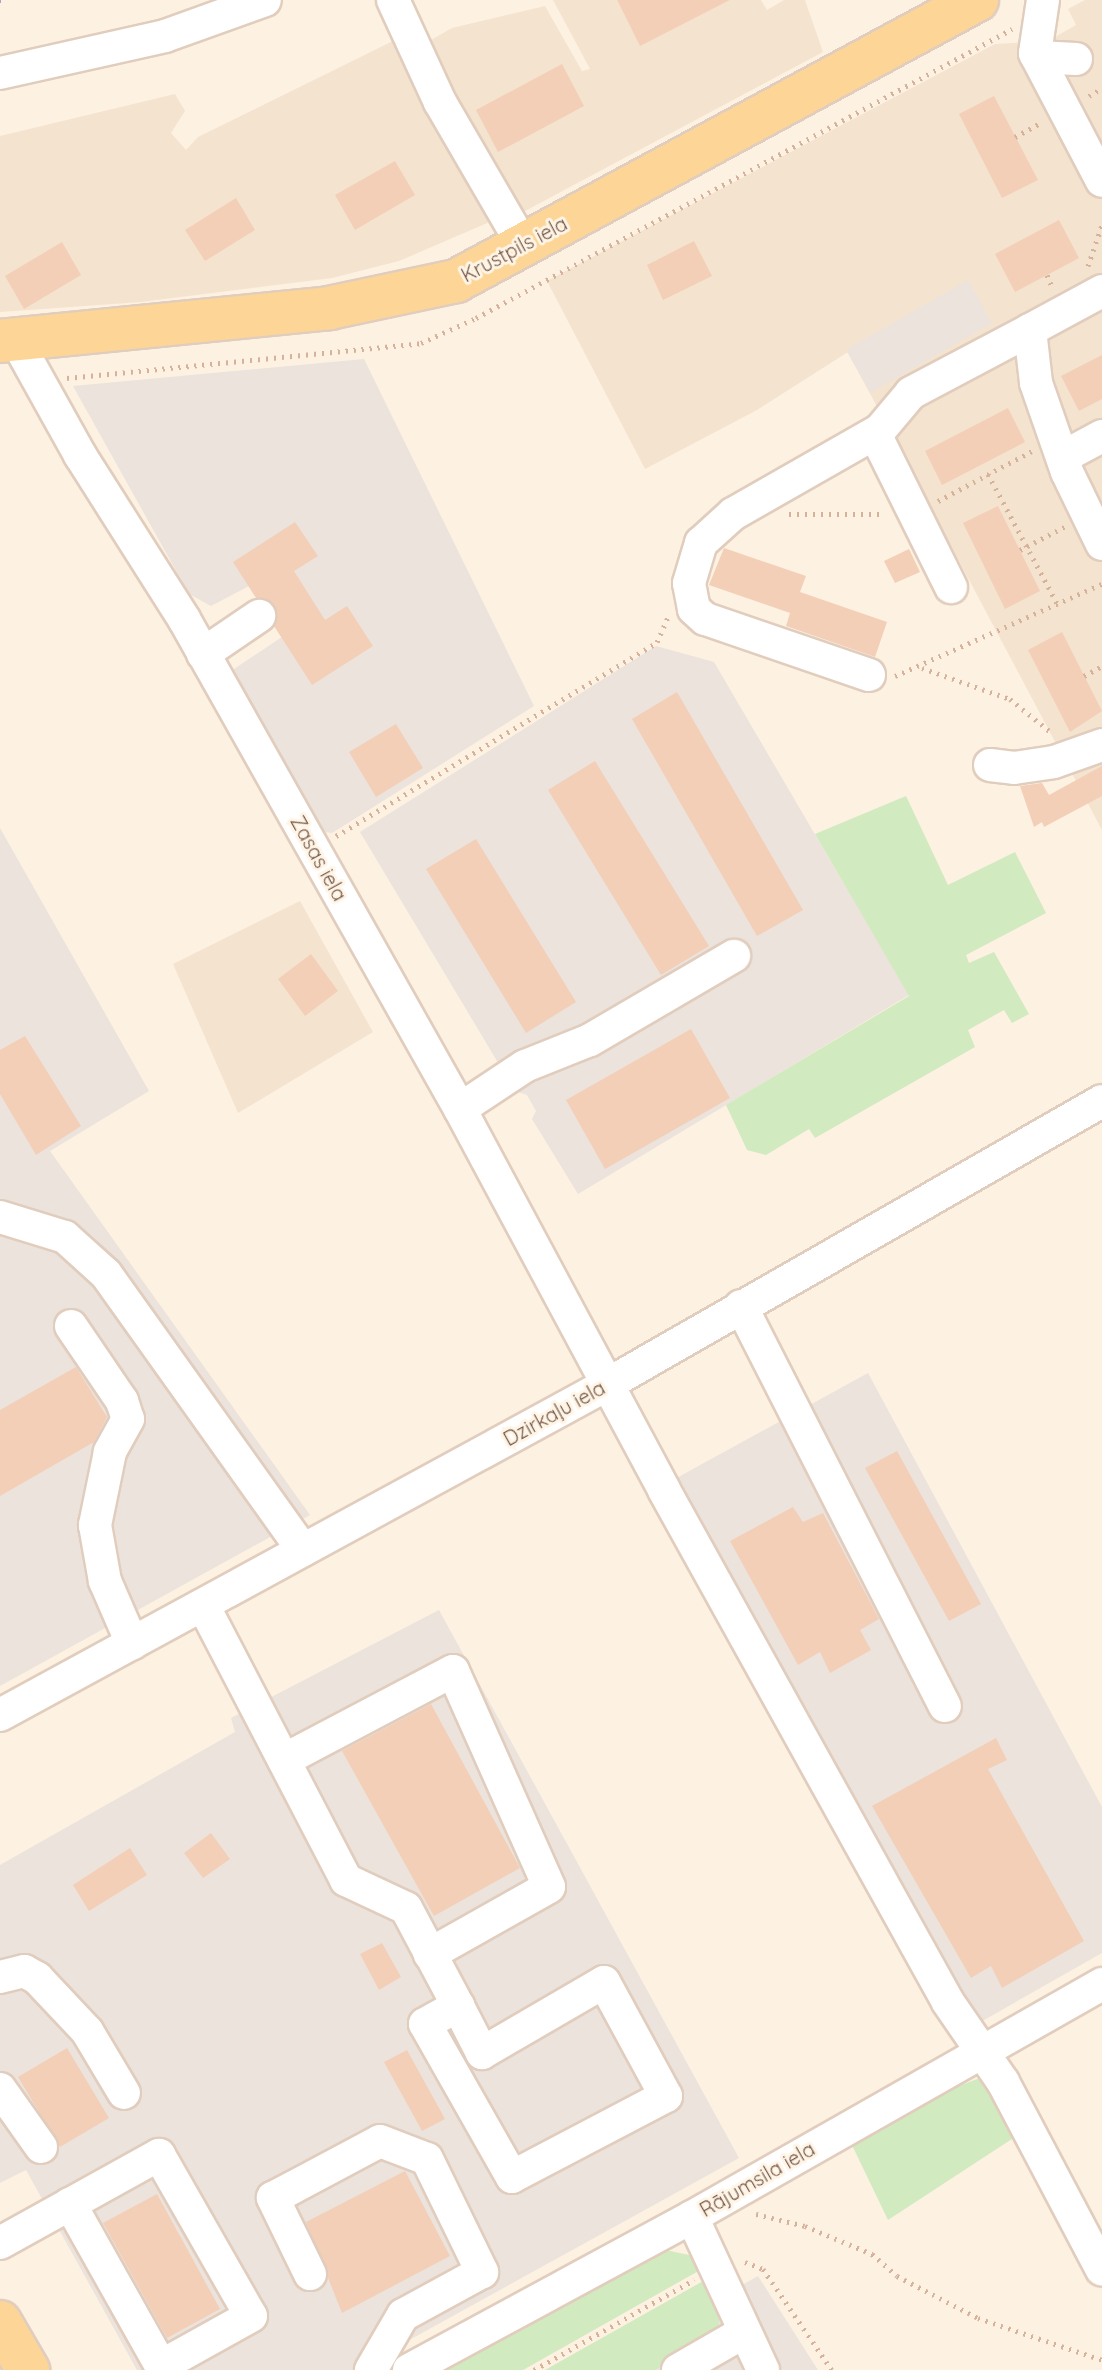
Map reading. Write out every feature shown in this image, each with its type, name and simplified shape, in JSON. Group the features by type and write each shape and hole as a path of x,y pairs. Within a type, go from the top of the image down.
{"main road":[{"name":"Krustpils iela","path":"8,341 329,308 456,281 977,0"},
{"path":"0,2322 28,2370"}],"street":[{"path":"0,73 165,36 265,0"},
{"path":"393,0 440,102 523,245"},
{"path":"1043,0 1035,36 1037,57 1092,137 1102,181"},
{"path":"1037,57 1076,59"},
{"path":"869,675 705,619 694,609 689,583 701,543 747,506 875,434 911,393 1030,330 1080,293"},
{"path":"1030,330 1036,383 1059,448 1102,544"},
{"name":"Zasas iela","path":"8,341 203,654 314,849 980,2051 1003,2082 1102,2270"},
{"path":"875,434 951,587"},
{"path":"1059,448 1102,436"},
{"path":"203,654 259,616"},
{"path":"990,765 1014,768 1054,762 1097,747"},
{"path":"460,1109 525,1066 590,1040 734,956"},
{"name":"Dzirkaļu iela","path":"0,1715 608,1384 1102,1101"},
{"path":"0,1217 65,1237 106,1274 303,1550"},
{"path":"741,1306 945,1706"},
{"path":"71,1326 122,1401 128,1419 110,1452 95,1525 105,1581 132,1643"},
{"path":"203,1605 346,1880 406,1908 458,2006 482,2053 604,1982 666,2096 512,2177 425,2024 458,2006"},
{"path":"284,1760 453,1671 549,1887 430,1954"},
{"path":"0,1977 24,1971 37,1978 87,2031 124,2093"},
{"name":"Rājumsila iela","path":"409,2370 692,2217 1102,1984"},
{"path":"0,2089 41,2147"},
{"path":"310,2274 273,2198 380,2141 427,2159 482,2272 403,2315 371,2370"},
{"path":"0,2243 70,2204 159,2155 251,2316 161,2366 70,2204"},
{"path":"692,2217 726,2263 744,2332 763,2370"},
{"path":"678,2370 744,2332"}],"path":[{"path":"747,506 759,514 913,514 988,474 1059,448"},
{"path":"988,474 1058,605"},
{"path":"314,849 657,642 678,593 689,583"},
{"path":"869,675 904,676 1102,584"},
{"path":"1084,676 1102,666"},
{"path":"922,668 1010,699 1058,740 1097,747"},
{"path":"750,2215 763,2212 805,2226 872,2254 897,2276 978,2318 1102,2360"},
{"path":"534,2370 726,2263 763,2269 832,2370"}],"shaded area":[{"path":"553,0 617,0 640,45 730,0 761,0 767,10 784,0 805,0 823,52 525,211 511,206 424,44 452,28 545,6 582,71 590,69"},
{"path":"1085,0 1102,0 1102,830 848,352 757,410 645,469 547,281 995,44 1048,41 1076,25 1068,9"},
{"path":"397,39 492,221 399,261 332,278 141,302 0,312 0,136 175,94 185,111 171,133 186,150 198,137"},
{"path":"968,280 992,323 870,393 846,350"},
{"path":"364,359 534,706 332,833 316,831 228,673 282,637 249,586 211,606 189,594 73,386"},
{"path":"656,646 714,662 909,995 578,1194 532,1119 536,1111 527,1095 515,1091 360,832"},
{"path":"0,828 149,1091 50,1151 310,1515 0,1686"},
{"path":"300,901 373,1032 238,1113 173,964"},
{"path":"868,1373 1102,1807 1102,1953 977,2024 673,1480"},
{"path":"439,1610 739,2158 355,2370 137,2370 26,2170 0,2183 0,1865 235,1732 231,1718"},
{"path":"758,2276 818,2370 593,2370"}],"green space":[{"path":"906,796 948,885 1015,852 1046,913 966,955 969,963 994,952 1029,1014 1012,1023 1004,1010 968,1030 975,1047 815,1138 809,1129 766,1155 747,1150 726,1105 909,996 815,834"},
{"path":"990,2074 1018,2135 888,2220 851,2143 936,2095"},
{"path":"661,2249 689,2255 702,2269 523,2370 432,2370"},
{"path":"705,2280 720,2307 718,2331 655,2370 545,2370"}],"building":[{"path":"617,0 730,0 640,46"},
{"path":"562,64 584,106 498,152 476,110"},
{"path":"994,96 1038,180 1002,198 959,114"},
{"path":"395,161 415,195 355,230 335,195"},
{"path":"236,198 255,230 205,261 185,230"},
{"path":"1059,220 1079,258 1015,292 995,254"},
{"path":"694,241 712,276 663,300 647,265"},
{"path":"62,242 81,275 24,309 5,276"},
{"path":"1102,355 1102,399 1079,411 1061,376"},
{"path":"1008,408 1025,442 942,485 925,451"},
{"path":"998,506 1040,591 1005,609 963,523"},
{"path":"295,522 318,556 294,571 325,620 347,606 373,646 312,685 274,626 275,606 256,598 233,562"},
{"path":"724,548 806,576 800,592 887,622 875,657 786,626 790,613 709,585"},
{"path":"909,549 920,572 895,583 884,561"},
{"path":"1062,632 1102,711 1070,732 1028,650"},
{"path":"677,692 803,910 757,936 632,719"},
{"path":"396,724 423,768 376,797 349,752"},
{"path":"595,761 709,946 661,975 548,790"},
{"path":"1102,766 1102,796 1044,827 1042,822 1034,827 1020,786 1042,783 1049,795"},
{"path":"476,839 576,1002 526,1033 426,869"},
{"path":"311,954 338,991 305,1016 278,979"},
{"path":"691,1029 730,1098 605,1169 566,1100"},
{"path":"25,1036 81,1126 36,1155 0,1094 0,1050"},
{"path":"76,1367 107,1417 94,1442 0,1496 0,1410"},
{"path":"897,1451 981,1604 949,1621 865,1468"},
{"path":"793,1507 803,1522 823,1513 879,1619 860,1630 871,1650 830,1673 820,1652 798,1665 730,1541"},
{"path":"431,1704 520,1868 434,1916 342,1751"},
{"path":"996,1738 1007,1760 988,1769 1084,1941 1002,1988 991,1966 971,1978 872,1806"},
{"path":"211,1833 230,1859 203,1878 184,1853"},
{"path":"130,1848 147,1875 89,1911 73,1885"},
{"path":"382,1943 401,1977 379,1990 360,1954"},
{"path":"67,2048 109,2118 60,2147 18,2077"},
{"path":"407,2050 445,2119 422,2131 384,2062"},
{"path":"405,2171 450,2256 342,2313 306,2222"},
{"path":"157,2194 220,2309 167,2338 103,2223"}]}
